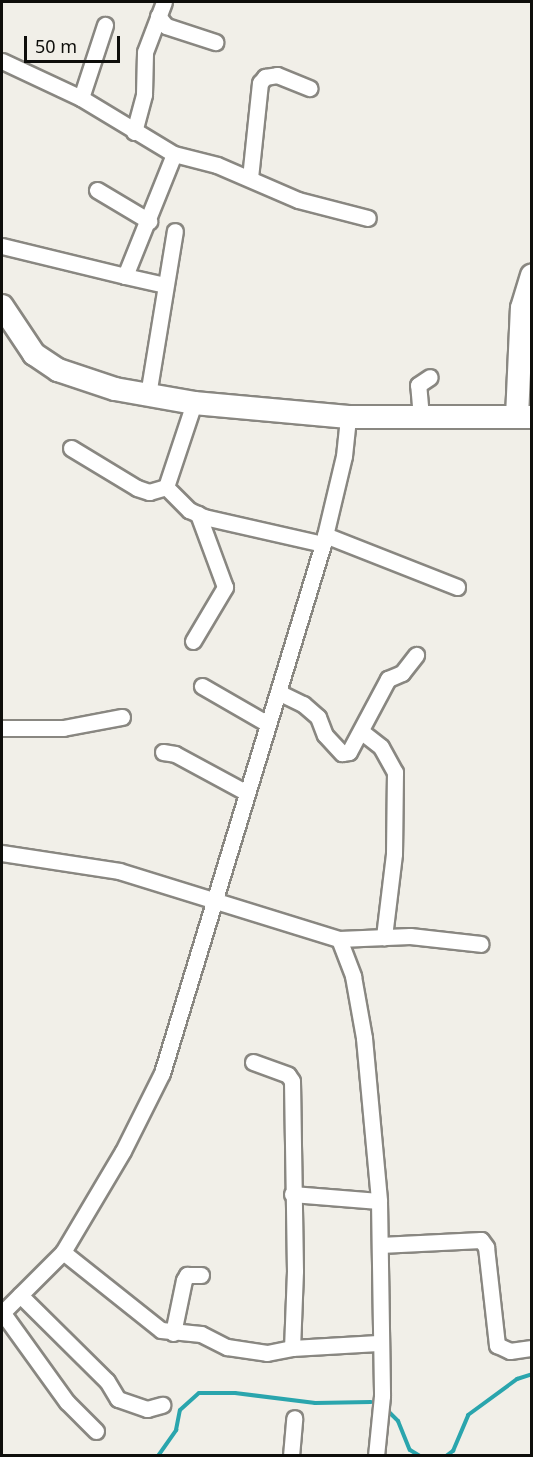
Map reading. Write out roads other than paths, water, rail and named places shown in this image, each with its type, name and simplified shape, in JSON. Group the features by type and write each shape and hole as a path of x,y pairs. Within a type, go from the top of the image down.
{"street":[{"path":"161,9 166,26 215,42"},
{"path":"134,132 144,94 145,52 161,9"},
{"path":"81,98 105,25"},
{"path":"2,61 81,98 174,154 250,178 298,200 368,218"},
{"path":"250,178 260,83 265,76 277,75 309,88"},
{"path":"125,276 174,154"},
{"path":"97,190 149,221"},
{"path":"148,395 175,231"},
{"path":"2,246 165,285"},
{"path":"2,306 24,343 58,370 148,395 194,403 348,417 524,417 522,308 531,275"},
{"path":"421,417 418,385 430,377"},
{"path":"166,487 194,403"},
{"path":"96,1431 67,1402 2,1312 63,1252 123,1151 162,1073 324,540 344,456 348,417"},
{"path":"71,448 136,488 149,492 166,487"},
{"path":"166,487 198,514 324,540 457,587"},
{"path":"193,641 225,587 198,514"},
{"path":"278,692 303,704 318,717 325,735 342,753 349,752 362,732 388,679 402,673 416,655"},
{"path":"202,686 267,724"},
{"path":"2,728 63,728 122,717"},
{"path":"362,732 381,747 395,772 394,854 384,938"},
{"path":"163,752 175,754 247,793"},
{"path":"2,852 119,870 214,903 339,939 410,936 481,944"},
{"path":"339,939 353,976 364,1038 379,1201 378,1343 382,1396 376,1455"},
{"path":"252,1062 288,1075 292,1081 295,1270 292,1348"},
{"path":"292,1194 379,1201"},
{"path":"380,1245 481,1240 486,1247 497,1345 510,1351 531,1348"},
{"path":"63,1252 151,1325 173,1333 201,1334 226,1347 267,1353 292,1348 378,1343"},
{"path":"173,1333 184,1280 187,1275 201,1275"},
{"path":"20,1295 107,1382 118,1399 147,1409 162,1405"},
{"path":"291,1455 294,1418"}],"waterway":[{"path":"446,1456 453,1451 468,1415 517,1379 532,1374"},
{"path":"158,1456 176,1430 180,1410 199,1393 235,1393 315,1403 371,1402"},
{"path":"389,1412 398,1421 410,1450 420,1456"}]}
